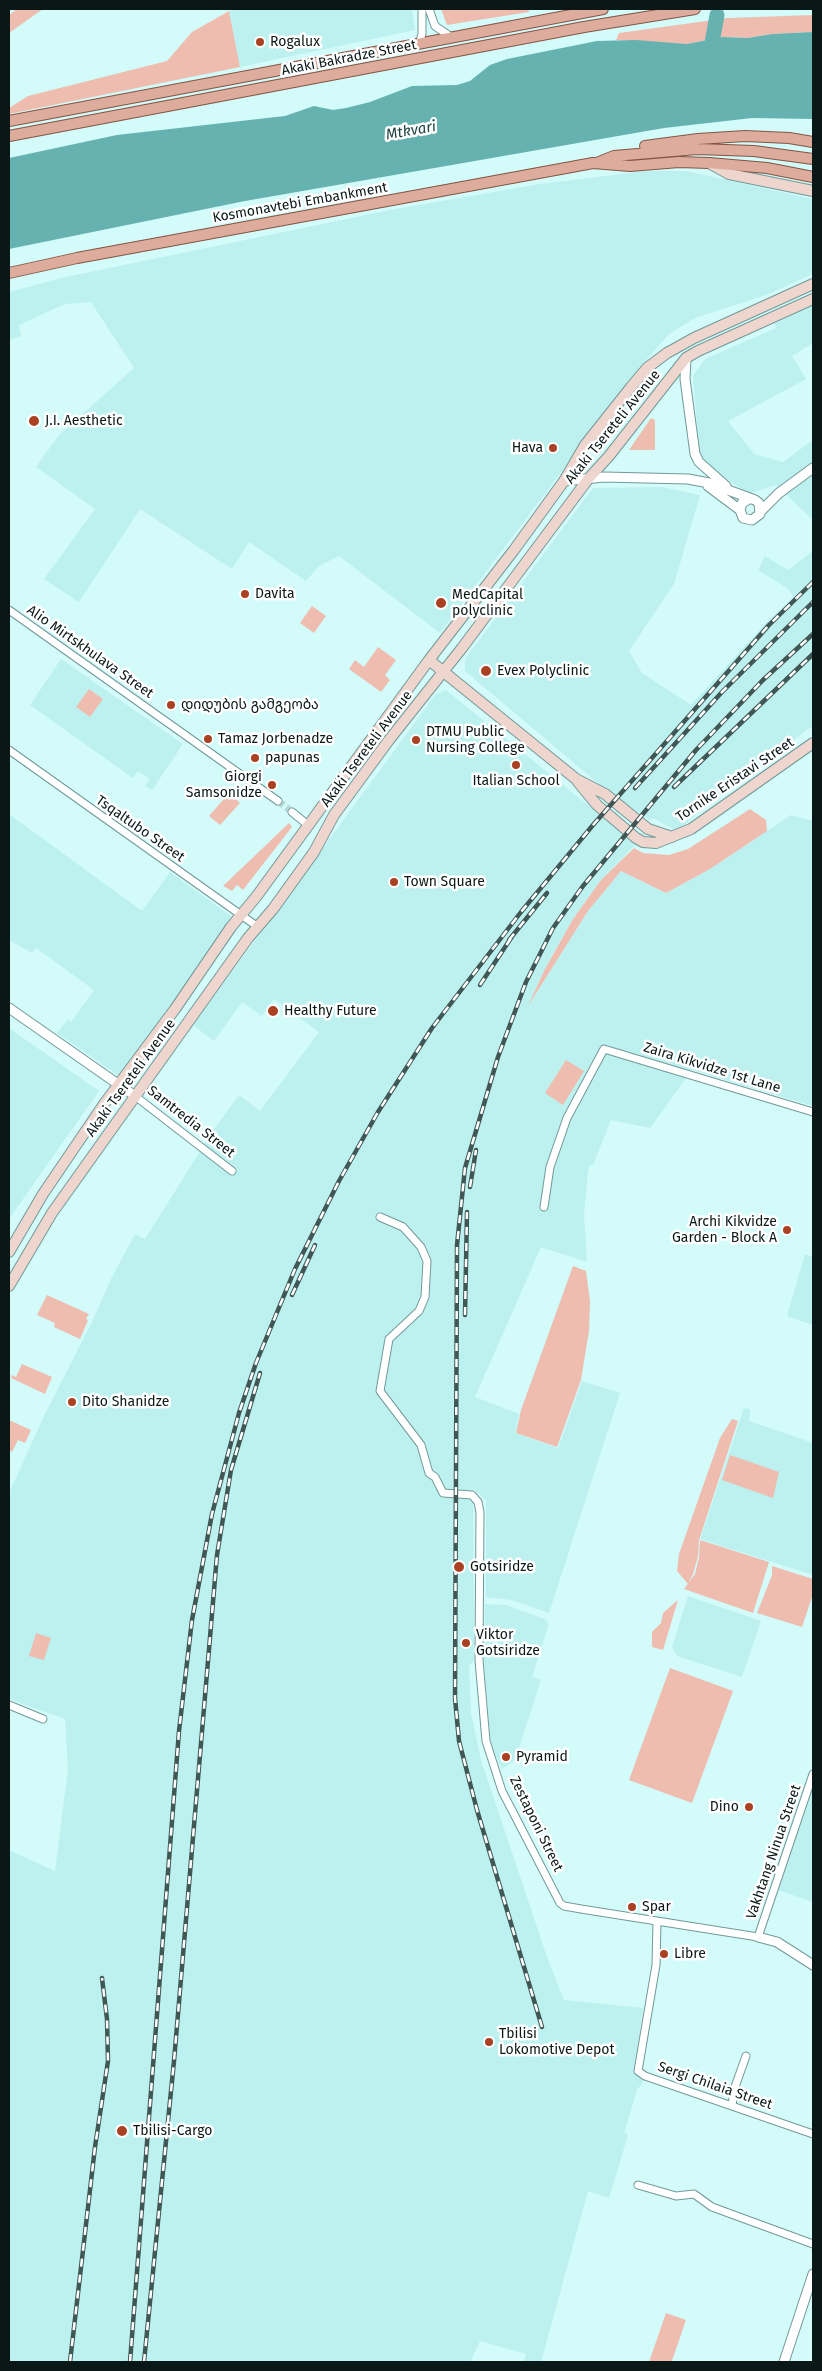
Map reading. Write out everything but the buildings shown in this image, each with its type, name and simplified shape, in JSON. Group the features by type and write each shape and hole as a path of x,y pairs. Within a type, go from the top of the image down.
{"main road":[{"name":"Akaki Bakradze Street","path":"9,121 603,9"},
{"name":"Akaki Bakradze Street","path":"9,136 584,27 695,9"},
{"path":"614,156 641,147 718,138 765,136 813,142"},
{"path":"718,138 708,150 710,164 721,171 736,176 813,191"},
{"name":"Kosmonavtebi Embankment","path":"9,273 134,247 596,163 614,156 660,151 708,150 771,153 813,159"},
{"name":"Kosmonavtebi Embankment","path":"596,163 630,166 679,162 767,168 813,177"},
{"name":"Akaki Tsereteli Avenue","path":"9,1252 43,1194 118,1084 176,1009 241,915 429,660 564,481 589,441 630,387 652,364 694,338 813,284"},
{"name":"Akaki Tsereteli Avenue","path":"9,1286 52,1213 135,1096 314,852 334,816 389,740 589,478 606,460 686,358 698,350 813,299"},
{"name":"Tornike Eristavi Street","path":"429,660 576,780 597,806 643,842 656,843 691,829 813,743"},
{"name":"Tornike Eristavi Street","path":"576,780 605,794 648,829 672,837"}],"street":[{"path":"419,44 422,34 422,9"},
{"path":"429,9 436,26 451,38"},
{"path":"582,12 584,27"},
{"path":"686,358 685,380 695,454 700,462 732,491"},
{"path":"698,481 713,489 740,510 743,518 752,520 759,516 761,511 779,493 813,468"},
{"path":"564,481 589,478 698,481 732,491 752,500 761,511"},
{"path":"740,510 742,503 779,493"},
{"name":"Alio Mirtskhulava Street","path":"9,610 278,801"},
{"name":"Tsqaltubo Street","path":"9,750 258,927"},
{"path":"292,812 308,825"},
{"name":"Samtredia Street","path":"9,1008 135,1096 232,1172"},
{"name":"Zaira Kikvidze 1st Lane","path":"544,1207 550,1167 566,1118 604,1049 813,1112"},
{"name":"Zestaponi Street","path":"380,1217 403,1227 421,1248 427,1261 425,1297 419,1310 389,1339 380,1391 421,1445 429,1472 435,1477 443,1493 472,1495 478,1502 480,1512 479,1660 486,1741 502,1791 557,1898 564,1906 758,1937 777,1942 813,1965"},
{"path":"9,1704 43,1719"},
{"name":"Vakhtang Ninua Street","path":"758,1937 813,1774"},
{"name":"Sergi Chilaia Street","path":"657,1922 656,1966 638,2071 645,2076 813,2134"},
{"path":"732,2105 746,2056"},
{"path":"638,2186 676,2196 694,2194 712,2206 813,2244"},
{"path":"784,2362 813,2274"}],"shaded area":[{"path":"17,9 43,9 9,33 9,15"},
{"path":"240,9 412,9 415,30 240,67 229,11"},
{"path":"441,9 528,9 529,12 447,25"},
{"path":"229,11 240,67 9,114 9,108 28,96 167,61 192,32"},
{"path":"813,15 813,32 772,34 748,38 723,37 687,44 616,40 619,33 728,18"},
{"path":"646,171 686,171 813,199 813,274 766,295 695,318 669,334 641,366 440,633 339,556 319,566 306,581 249,542 232,569 140,509 79,602 44,579 95,509 36,467 59,435 134,368 91,302 65,304 19,325 21,336 9,340 9,292 66,277 390,210 540,184"},
{"path":"813,305 813,343 792,356 806,379 728,421 754,454 783,462 813,440 813,520 776,485 748,494 700,460 693,376 705,359 776,328 774,324"},
{"path":"651,418 655,420 655,450 629,450"},
{"path":"662,487 700,495 674,584 629,651 642,673 691,705 766,623 794,597 787,588 758,570 765,556 788,570 813,551 813,726 742,776 677,831 653,818 650,820 613,796 465,671 465,659 593,488"},
{"path":"312,606 326,616 314,633 300,623"},
{"path":"378,647 396,660 385,675 390,680 381,692 349,669 355,660 364,667"},
{"path":"61,659 183,744 152,790 145,786 150,779 138,771 133,778 30,705"},
{"path":"89,689 103,699 90,717 76,707"},
{"path":"446,690 636,844 601,880 573,919 545,969 530,1003 588,911 621,871 666,893 710,869 791,815 813,821 813,1106 692,1070 650,1128 611,1120 593,1165 590,1165 588,1170 584,1216 587,1262 541,1247 475,1397 519,1414 515,1433 558,1448 582,1381 620,1393 549,1613 512,1600 486,1597 486,1500 473,1489 474,1660 469,1666 471,1713 481,1760 546,1954 564,2000 643,2008 634,2072 637,2076 645,2079 637,2090 624,2133 628,2135 609,2198 588,2191 541,2362 524,2362 526,2354 480,2341 470,2362 9,2362 9,1850 55,1871 68,1770 65,1719 9,1699 9,1493 44,1416 135,1234 145,1239 201,1150 234,1175 235,1172 203,1145 239,1095 260,1111 319,1032 274,999 262,1016 242,1002 214,1041 193,1025 435,695"},
{"path":"229,793 240,803 220,825 209,816"},
{"path":"750,809 766,820 767,831 710,869 666,893 621,871 588,911 528,1006 545,969 573,919 601,880 634,848 643,853 669,855 688,849"},
{"path":"9,814 142,911 170,872 232,917 233,921 121,1077 57,1033 68,1019 71,1022 94,990 36,948 32,953 9,940"},
{"path":"289,823 292,827 243,890 237,885 232,891 223,886"},
{"path":"9,1028 99,1091 9,1219"},
{"path":"566,1060 584,1071 563,1105 545,1093"},
{"path":"805,1254 813,1257 813,1325 787,1316"},
{"path":"573,1266 586,1271 590,1301 589,1331 581,1380 557,1447 516,1433 521,1410"},
{"path":"47,1295 89,1314 80,1339 54,1327 55,1323 37,1315"},
{"path":"22,1364 52,1377 45,1394 11,1378 12,1375 16,1377"},
{"path":"744,1408 750,1409 749,1421 813,1443 813,1575 700,1539"},
{"path":"732,1419 738,1421 699,1540 698,1556 688,1584 677,1571 679,1554 720,1438"},
{"path":"9,1420 31,1430 25,1443 18,1440 12,1452 9,1450"},
{"path":"730,1455 779,1472 773,1498 722,1480"},
{"path":"700,1540 769,1562 753,1613 684,1589 695,1574"},
{"path":"772,1566 813,1579 813,1594 802,1627 757,1613 772,1575"},
{"path":"688,1596 761,1621 742,1677 677,1656 672,1647"},
{"path":"678,1600 663,1650 652,1647 652,1632 661,1623 663,1613"},
{"path":"485,1604 506,1605 547,1620 548,1627 532,1677 541,1680 517,1754 521,1756 502,1769 491,1747 484,1660"},
{"path":"36,1633 51,1638 44,1660 29,1656"},
{"path":"670,1668 733,1691 692,1803 629,1780"},
{"path":"813,1786 813,1902 778,1890"},
{"path":"666,2313 686,2320 673,2358 671,2362 649,2362"}],"water":[{"name":"Mtkvari","path":"813,32 813,119 752,118 664,128 245,201 9,249 9,158 117,135 285,116 314,106 333,110 346,108 370,102 412,86 457,85 470,81 490,65 507,59 597,41 636,40 687,44 723,37 748,38 772,34"}],"waterway":[{"path":"709,60 717,15"}],"tunnel":[{"path":"278,801 292,812"}],"railway":[{"path":"130,2362 179,1731 192,1620 212,1514 239,1413 256,1363 295,1269 339,1181 378,1112 432,1028 521,912 593,825 769,625 813,582"},
{"path":"635,788 722,692 813,602"},
{"path":"542,2027 477,1810 459,1741 455,1698 457,1245 465,1168 498,1057 526,982 553,928 583,886 696,750 763,680 813,634"},
{"path":"674,787 813,654"},
{"path":"509,940 547,893"},
{"path":"480,985 513,935"},
{"path":"470,1187 476,1150"},
{"path":"465,1315 467,1212"},
{"path":"292,1295 315,1245"},
{"path":"144,2362 174,2061 217,1555 231,1470 260,1373"},
{"path":"70,2362 95,2147 108,2061 107,2019 102,1978"}],"place":[{"name":"Rogalux","path":"260,42"},
{"name":"J.I. Aesthetic","path":"34,421"},
{"name":"Hava","path":"553,448"},
{"name":"Davita","path":"245,594"},
{"name":"MedCapital polyclinic","path":"441,603"},
{"name":"Evex Polyclinic","path":"486,671"},
{"name":"დიდუბის გამგეობა","path":"171,705"},
{"name":"Tamaz Jorbenadze","path":"208,739"},
{"name":"DTMU Public Nursing College","path":"416,740"},
{"name":"papunas","path":"255,758"},
{"name":"Italian School","path":"516,765"},
{"name":"Giorgi Samsonidze","path":"272,785"},
{"name":"Town Square","path":"394,882"},
{"name":"Healthy Future","path":"273,1011"},
{"name":"Archi Kikvidze Garden - Block A","path":"787,1230"},
{"name":"Dito Shanidze","path":"72,1402"},
{"name":"Gotsiridze","path":"459,1567"},
{"name":"Viktor Gotsiridze","path":"466,1643"},
{"name":"Pyramid","path":"506,1757"},
{"name":"Dino","path":"749,1807"},
{"name":"Spar","path":"632,1907"},
{"name":"Libre","path":"664,1954"},
{"name":"Tbilisi Lokomotive Depot","path":"489,2042"},
{"name":"Tbilisi-Cargo","path":"122,2131"}]}
